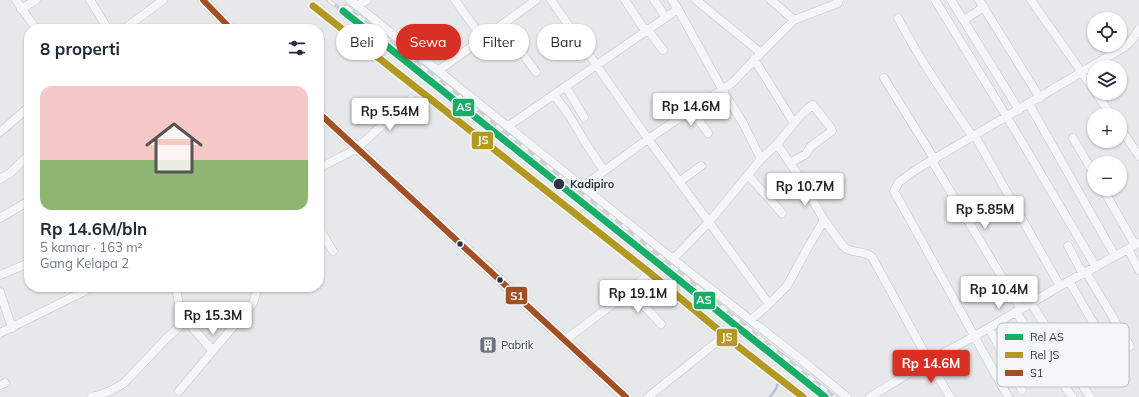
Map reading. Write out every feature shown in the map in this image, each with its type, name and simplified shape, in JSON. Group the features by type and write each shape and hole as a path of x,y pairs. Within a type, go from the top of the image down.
{"main road":[{"path":"203,0 226,24"},
{"path":"324,118 626,397"}],"street":[{"path":"16,0 32,24"},
{"path":"21,9 36,0"},
{"path":"90,0 105,24"},
{"path":"131,24 163,0"},
{"path":"350,0 582,187 847,397"},
{"path":"357,6 367,0"},
{"path":"455,0 472,24"},
{"path":"503,24 536,0"},
{"path":"551,0 648,140 769,304"},
{"path":"625,0 663,50"},
{"path":"654,0 665,16"},
{"path":"672,0 743,123 761,159"},
{"path":"696,0 758,56 794,123"},
{"path":"771,0 794,20"},
{"path":"582,187 732,82 794,20 838,3 839,0"},
{"path":"935,0 1007,117 1096,267"},
{"path":"951,0 1020,110"},
{"path":"1032,0 1087,80"},
{"path":"964,20 982,3 1040,98"},
{"path":"507,127 596,66 646,29 678,9"},
{"path":"898,18 920,58 944,95 974,136 1060,286"},
{"path":"997,377 894,191 899,182 917,169 1020,110 1126,46 1139,29"},
{"path":"438,71 469,49"},
{"path":"527,60 536,72"},
{"path":"884,78 933,160 1026,323"},
{"path":"566,87 584,116"},
{"path":"554,95 567,112 604,171"},
{"path":"324,165 356,149 411,100"},
{"path":"1029,104 1115,256"},
{"path":"673,259 708,222 761,159 777,144 808,107 812,105 816,108 832,131 810,147 806,154 790,163"},
{"path":"691,110 708,132"},
{"path":"0,132 24,113"},
{"path":"1127,135 1136,145 1139,156"},
{"path":"1073,138 1087,162"},
{"path":"777,144 800,178 824,220 844,247 872,257 950,397"},
{"path":"0,179 10,173 24,160"},
{"path":"679,182 701,166"},
{"path":"748,175 782,213"},
{"path":"998,323 1060,286 1137,244 1107,196"},
{"path":"0,218 24,204"},
{"path":"751,320 787,286 824,220"},
{"path":"324,236 333,251"},
{"path":"1068,246 1116,323"},
{"path":"1128,249 1139,270"},
{"path":"0,275 24,265"},
{"path":"564,340 630,291 650,272"},
{"path":"1069,281 1093,323"},
{"path":"630,291 661,324"},
{"path":"0,292 12,328"},
{"path":"0,333 83,292"},
{"path":"177,292 178,303 187,319 213,351"},
{"path":"179,391 253,304 257,292"},
{"path":"1031,303 1044,323"},
{"path":"192,327 214,315"},
{"path":"92,397 101,395 124,383 187,319"},
{"path":"870,397 929,361 997,323"},
{"path":"989,328 997,343"},
{"path":"648,397 723,337"},
{"path":"1003,387 1008,397"},
{"path":"1066,387 1072,397"},
{"path":"1084,387 1090,397"}],"waterway":[{"path":"739,341 742,348 776,376 776,389 770,397"}],"railway":[{"path":"328,0 343,11"},
{"path":"346,6 622,225 835,397"}],"rail line":[{"name":"JS","path":"313,6 650,273 740,348 803,397"},
{"name":"AS","path":"343,11 825,397"}],"transit line":[{"name":"S1","path":"203,0 226,24"},
{"name":"S1","path":"324,118 626,397"}],"place":[{"name":"Kadipiro","path":"559,184"},
{"name":"Pabrik","path":"488,345"}]}
